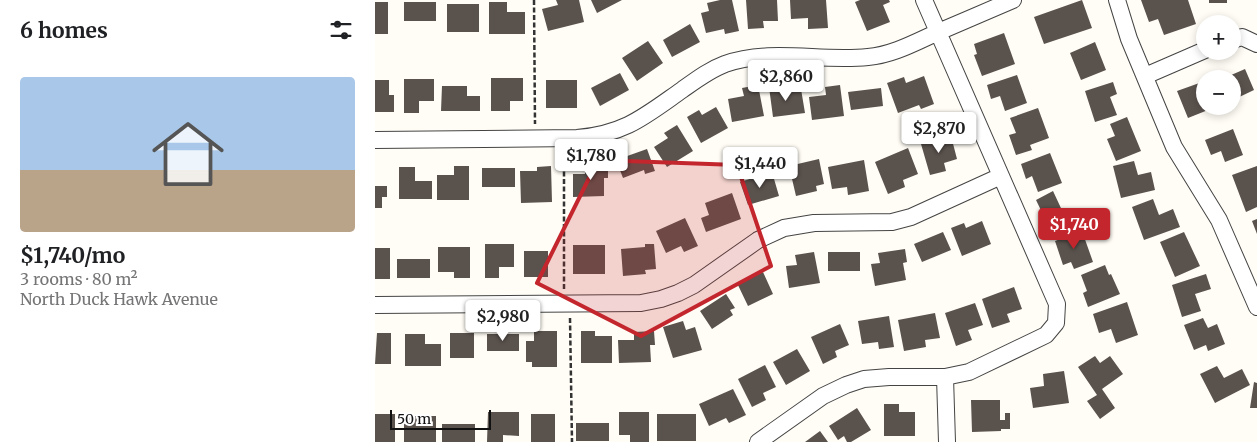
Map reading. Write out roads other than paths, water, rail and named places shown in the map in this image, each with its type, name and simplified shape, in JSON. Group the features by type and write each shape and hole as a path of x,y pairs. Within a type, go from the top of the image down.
{"street":[{"path":"758,442 823,396 846,385 864,379 945,377 969,372 1046,335 1056,324 1057,304 924,0"},
{"path":"375,140 577,138 615,132 633,124 704,74 723,65 742,59 762,56 868,57 893,52 1013,0"},
{"path":"1117,0 1129,39 1174,147 1219,220 1257,307"},
{"path":"1241,37 1257,44"},
{"path":"1145,76 1196,54"},
{"path":"375,305 641,303 661,299 694,284 758,240 784,228 814,222 892,222 911,217 1001,176"},
{"path":"945,377 947,442"}]}
